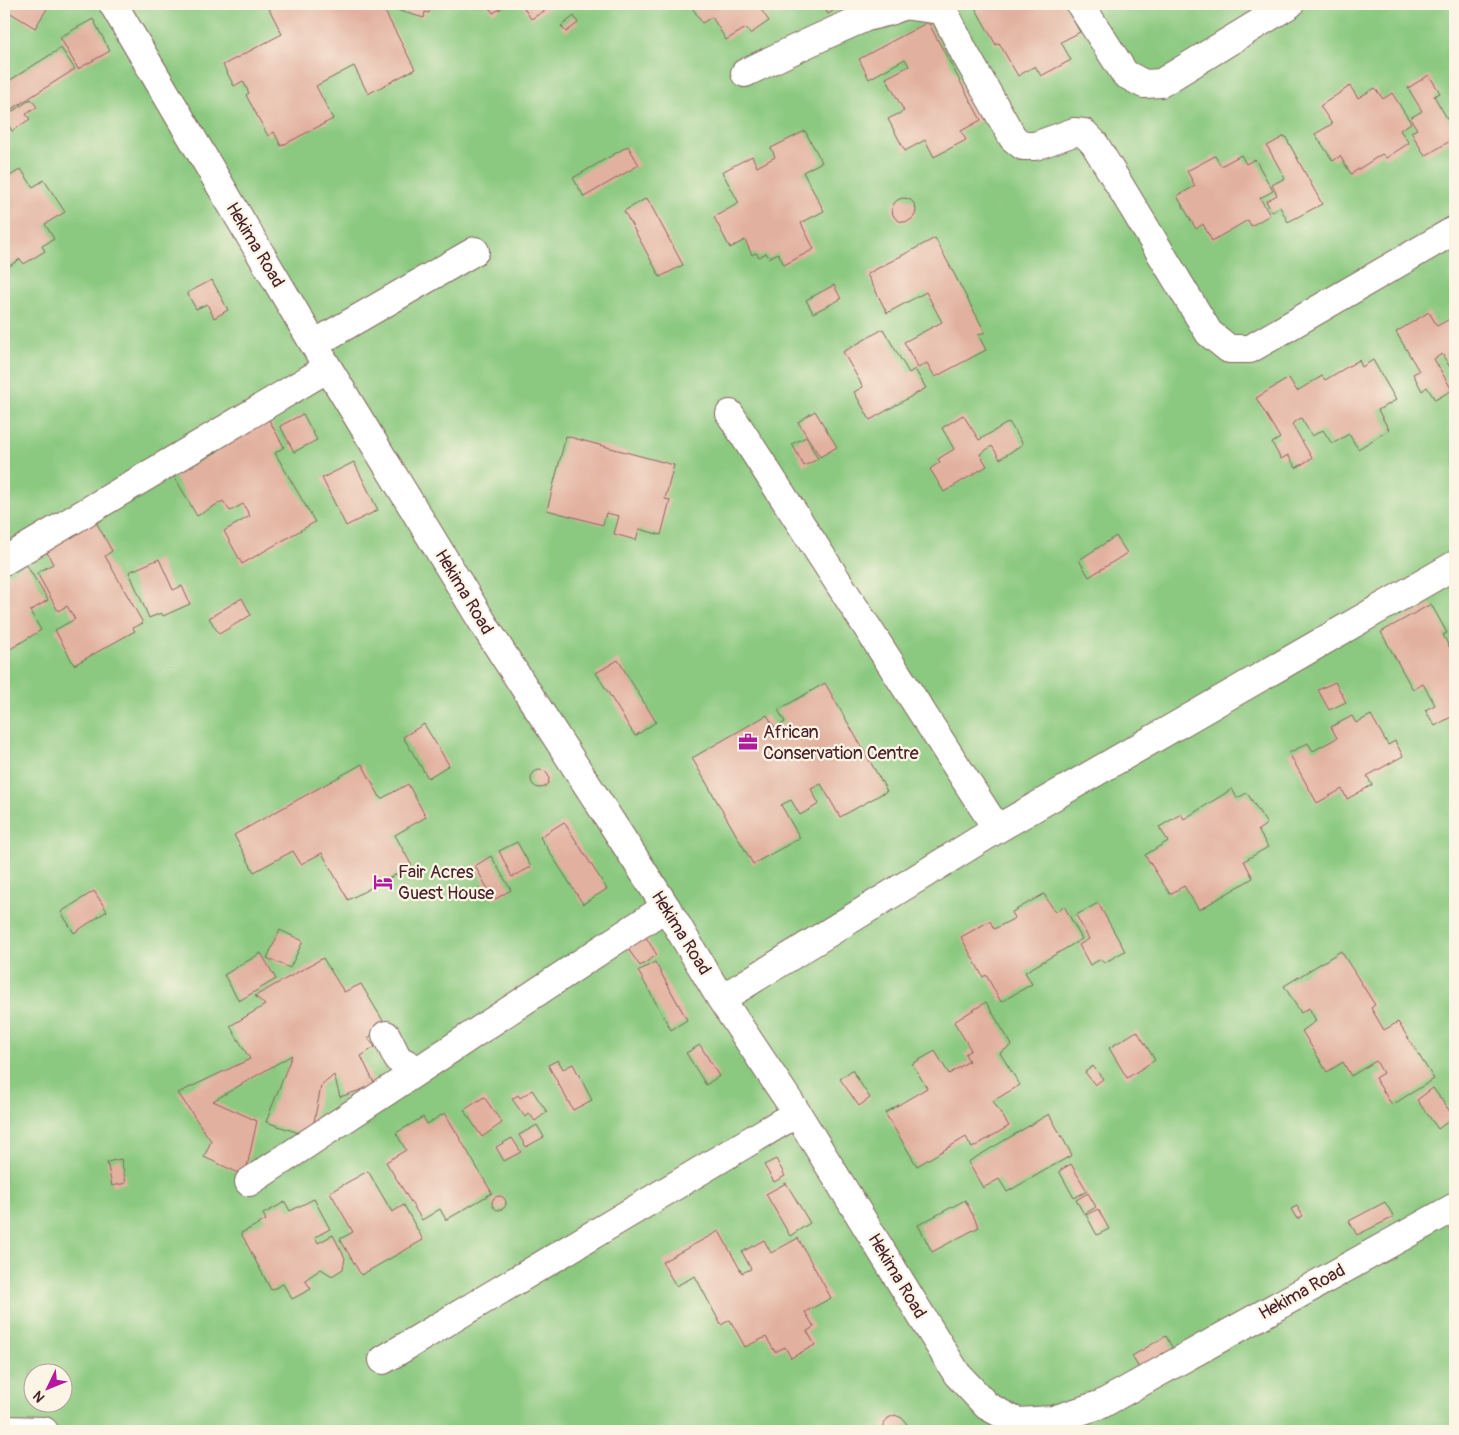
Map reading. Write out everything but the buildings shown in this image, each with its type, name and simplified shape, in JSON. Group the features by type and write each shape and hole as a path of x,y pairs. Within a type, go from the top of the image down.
{"street":[{"name":"Hekima Road","path":"113,4 328,368 488,631 666,907 721,998 797,1113 957,1374 987,1406 1017,1422 1053,1420 1102,1404 1455,1207"},
{"path":"1080,4 1125,74 1144,84 1161,83 1290,4"},
{"path":"745,73 825,35 883,11 896,10 904,5 943,10 964,52 1013,138 1023,146 1035,146 1074,132 1084,134 1094,143 1209,333 1229,349 1250,349 1455,230"},
{"path":"314,344 475,251"},
{"path":"4,561 328,368"},
{"path":"730,414 997,829"},
{"path":"721,998 997,829 1455,565"},
{"path":"249,1182 666,907"},
{"path":"386,1035 398,1059 418,1070"},
{"path":"384,1360 797,1113"},
{"path":"4,1430 44,1431"}],"green space":[{"path":"4,4 1455,4 1455,1431 4,1431"}],"place":[{"name":"African Conservation Centre","path":"748,742"},
{"name":"Fair Acres Guest House","path":"383,882"}]}
